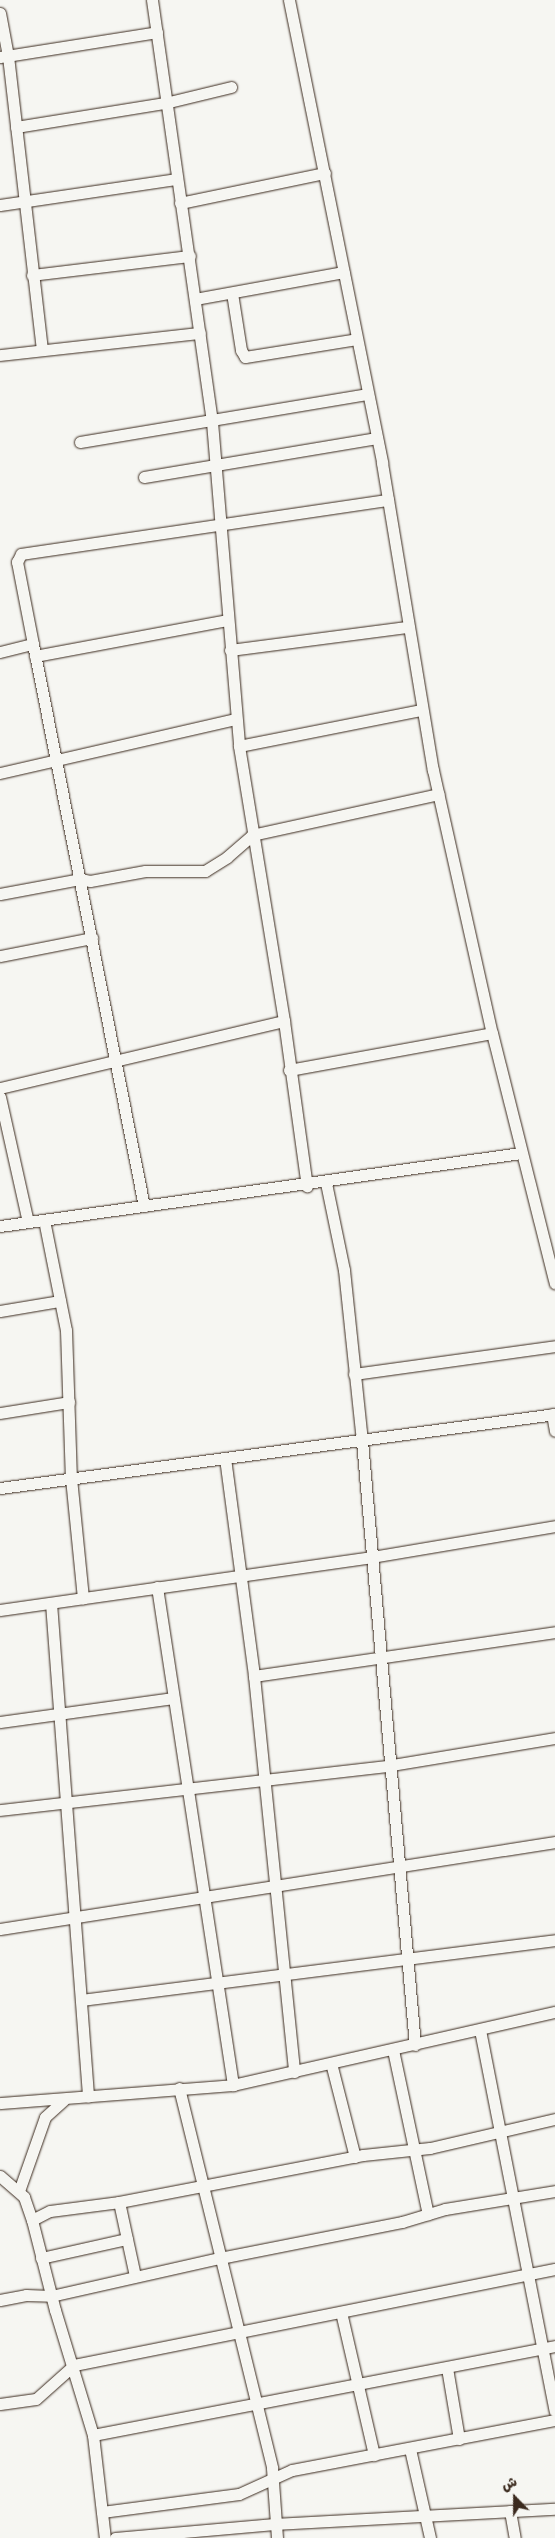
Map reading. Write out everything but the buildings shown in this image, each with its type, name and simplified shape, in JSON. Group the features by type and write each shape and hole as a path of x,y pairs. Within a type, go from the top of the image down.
{"street":[{"path":"152,0 165,103 190,256 212,422 222,522 227,620 239,746 252,835 284,1021 289,1070 307,1186"},
{"path":"290,0 377,438 421,710 492,1033 555,1283"},
{"path":"0,13 4,57 16,128 42,350"},
{"path":"4,57 157,32"},
{"path":"16,128 165,103 231,87"},
{"path":"180,203 325,173"},
{"path":"0,205 177,179"},
{"path":"32,276 190,256"},
{"path":"195,299 344,272"},
{"path":"232,292 241,350 245,357 357,339"},
{"path":"0,355 200,333"},
{"path":"80,442 212,422 368,394"},
{"path":"144,477 217,467 377,438"},
{"path":"144,1206 17,562 21,554 222,522 388,500"},
{"path":"35,656 227,620"},
{"path":"230,650 407,627"},
{"path":"0,652 33,644"},
{"path":"239,746 421,710"},
{"path":"0,773 236,719"},
{"path":"0,894 80,878 90,880 144,871 205,870 227,857 252,835 439,794"},
{"path":"0,956 92,938"},
{"path":"0,1088 284,1021"},
{"path":"289,1070 492,1033"},
{"path":"0,1097 28,1222"},
{"path":"0,1226 307,1186 522,1153"},
{"path":"326,1183 344,1270 362,1441 372,1557 384,1657 415,2045"},
{"path":"44,1220 66,1330 71,1478 83,1598"},
{"path":"0,1311 60,1301"},
{"path":"354,1374 555,1346"},
{"path":"0,1413 69,1402"},
{"path":"0,1488 554,1414 555,1431"},
{"path":"225,1458 254,1676 294,2072"},
{"path":"0,1610 372,1557 555,1526"},
{"path":"157,1587 233,2086"},
{"path":"51,1603 68,1802 88,2097"},
{"path":"254,1676 555,1632"},
{"path":"0,1722 173,1698"},
{"path":"0,1810 392,1766 555,1738"},
{"path":"0,1929 555,1842"},
{"path":"81,2000 555,1940"},
{"path":"0,2103 64,2100 179,2088 233,2086 555,2012"},
{"path":"480,2030 526,2275 555,2411"},
{"path":"394,2050 428,2214"},
{"path":"331,2064 355,2157"},
{"path":"179,2088 274,2479 274,2524 276,2538"},
{"path":"19,2191 45,2117 64,2100"},
{"path":"32,2220 50,2211 119,2202 203,2184 355,2157 414,2150 555,2119"},
{"path":"0,2176 19,2191 32,2220 51,2296 93,2435 106,2538"},
{"path":"0,2300 26,2295 51,2296 220,2258 402,2222 428,2214 555,2191"},
{"path":"119,2202 135,2276"},
{"path":"41,2258 127,2239"},
{"path":"0,2404 36,2399 71,2366 555,2269"},
{"path":"341,2312 374,2455"},
{"path":"93,2435 357,2386 555,2346"},
{"path":"447,2368 459,2439"},
{"path":"102,2512 238,2494 292,2470 555,2420"},
{"path":"410,2449 430,2538"},
{"path":"115,2538 274,2524 555,2509"},
{"path":"510,2511 515,2538"}]}
